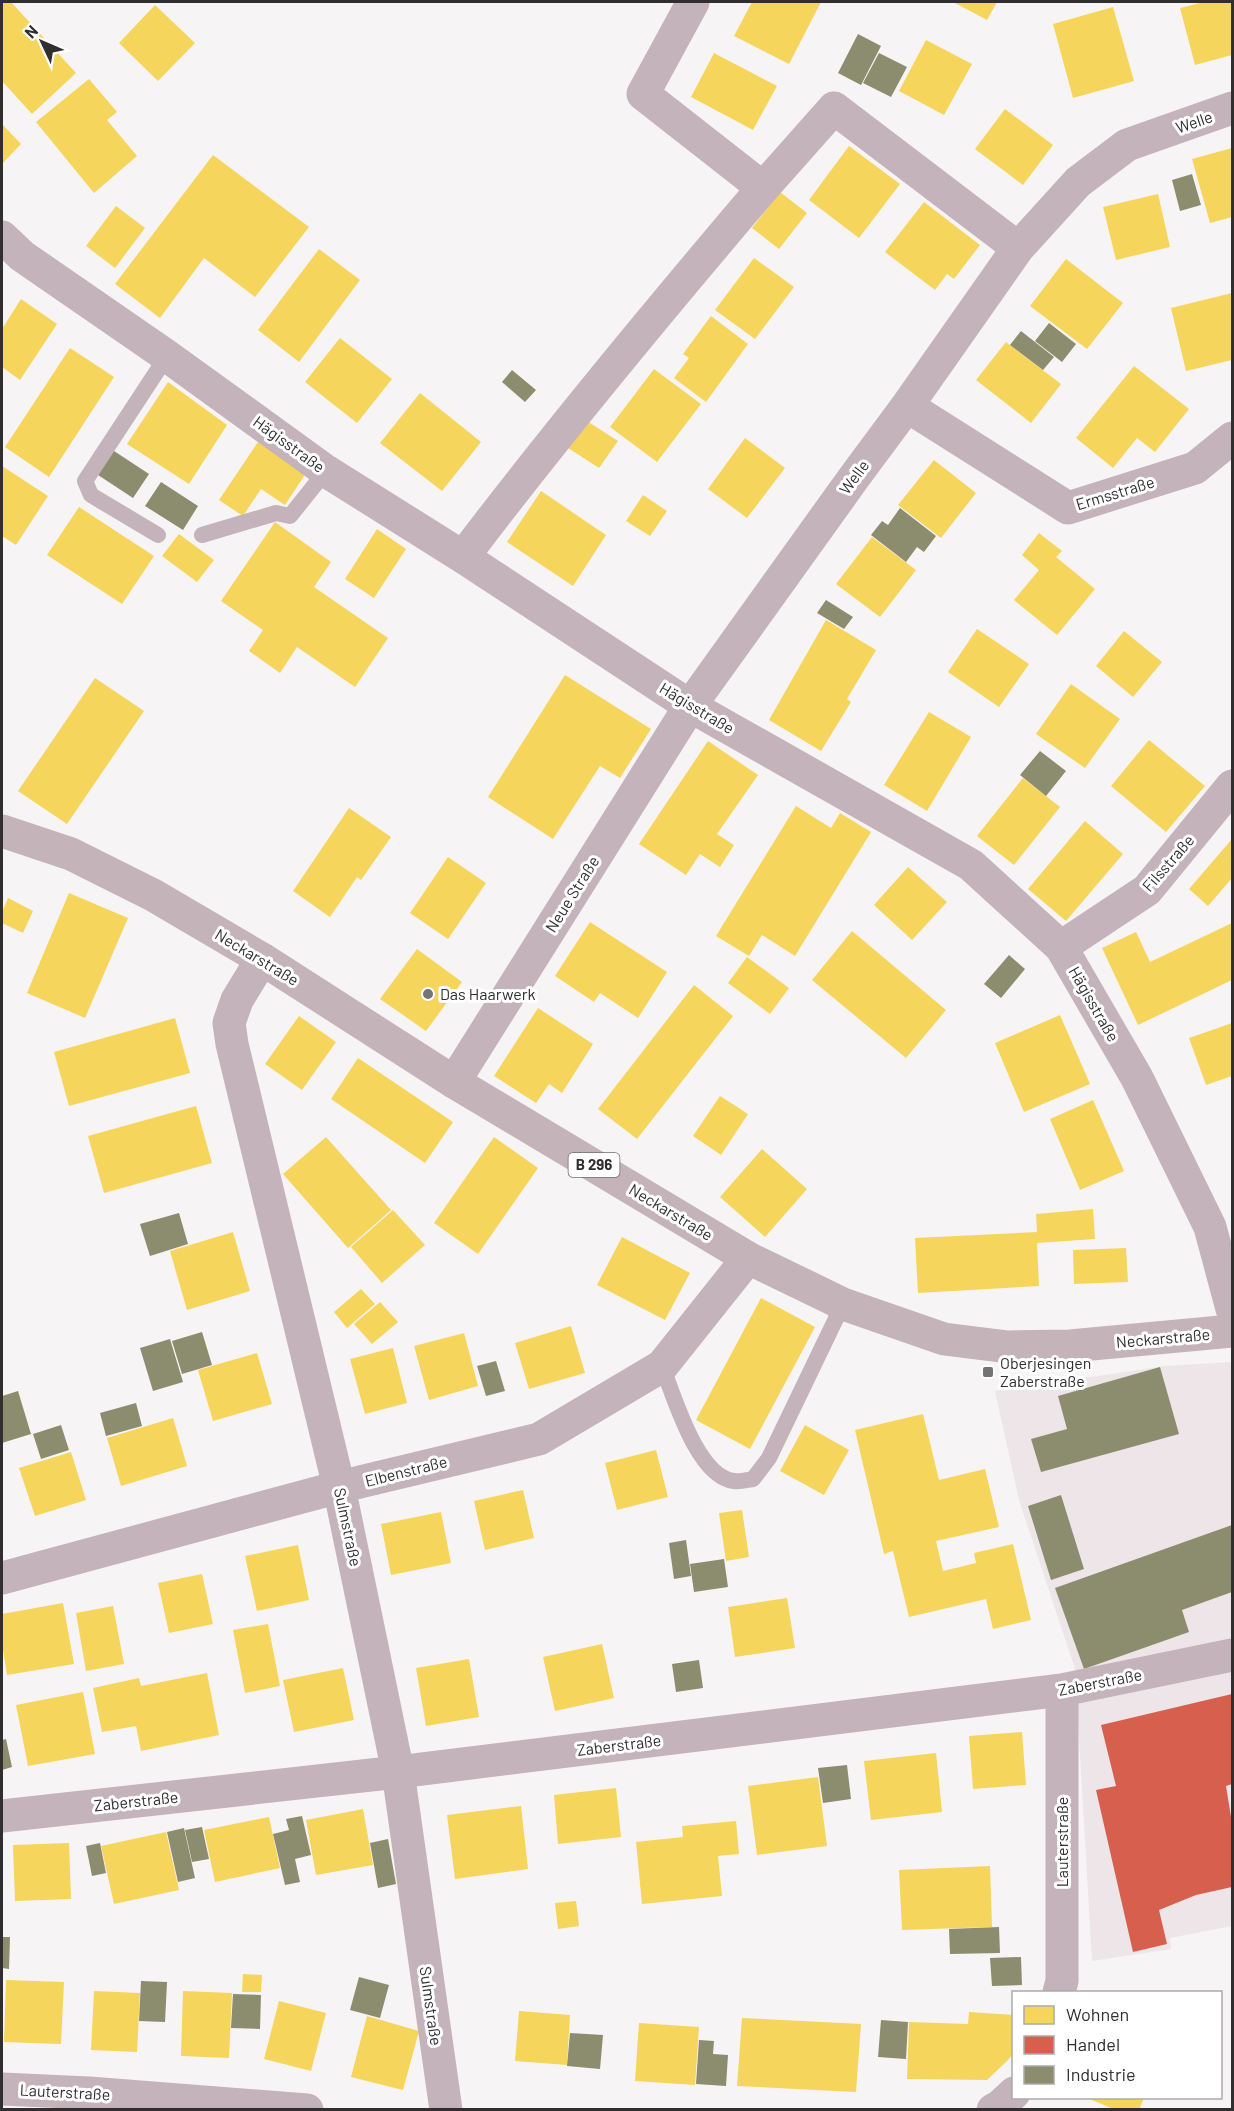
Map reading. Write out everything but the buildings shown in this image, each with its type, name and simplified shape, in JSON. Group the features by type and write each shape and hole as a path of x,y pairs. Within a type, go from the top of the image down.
{"main road":[{"name":"Neckarstraße","path":"2,831 71,854 153,895 262,959 454,1082 748,1258 843,1304 944,1339 1008,1347 1070,1346 1233,1331"}],"street":[{"path":"693,2 643,94 763,188"},
{"path":"463,557 541,455 637,336 834,108 1018,248"},
{"name":"Welle","path":"690,706 1018,248 1078,182 1127,145 1233,108"},
{"name":"Hägisstraße","path":"2,237 22,256 167,356 327,471 690,706 971,865 1061,947 1221,1225 1233,1309"},
{"name":"Ermsstraße","path":"907,406 1068,508 1195,468 1233,438"},
{"name":"Neue Straße","path":"454,1082 690,706"},
{"name":"Filsstraße","path":"1061,947 1147,890 1233,786"},
{"name":"Sulmstraße","path":"262,959 237,1000 230,1023 232,1044 339,1487 398,1772 446,2109"},
{"name":"Elbenstraße","path":"2,1578 339,1487 539,1439 662,1366 748,1258"},
{"name":"Zaberstraße","path":"2,1816 398,1772 1062,1690 1233,1655"},
{"name":"Lauterstraße","path":"1059,1991 1062,1981 1062,1690"},
{"name":"Lauterstraße","path":"2,2089 307,2109"},
{"path":"993,2109 1012,2095"}],"lane":[{"path":"158,535 91,495 85,482 167,356"},
{"path":"202,535 276,513 290,516 327,471"},
{"path":"662,1366 693,1444 713,1470 733,1482 753,1479 769,1458 843,1304"}],"shaded area":[{"path":"1232,1362 1232,1926 1170,1938 1171,1949 1092,1961 1075,1669 1019,1500 995,1391 1165,1366"}],"place":[{"name":"Das Haarwerk","path":"428,994"},
{"name":"Oberjesingen Zaberstraße","path":"988,1372"}]}
